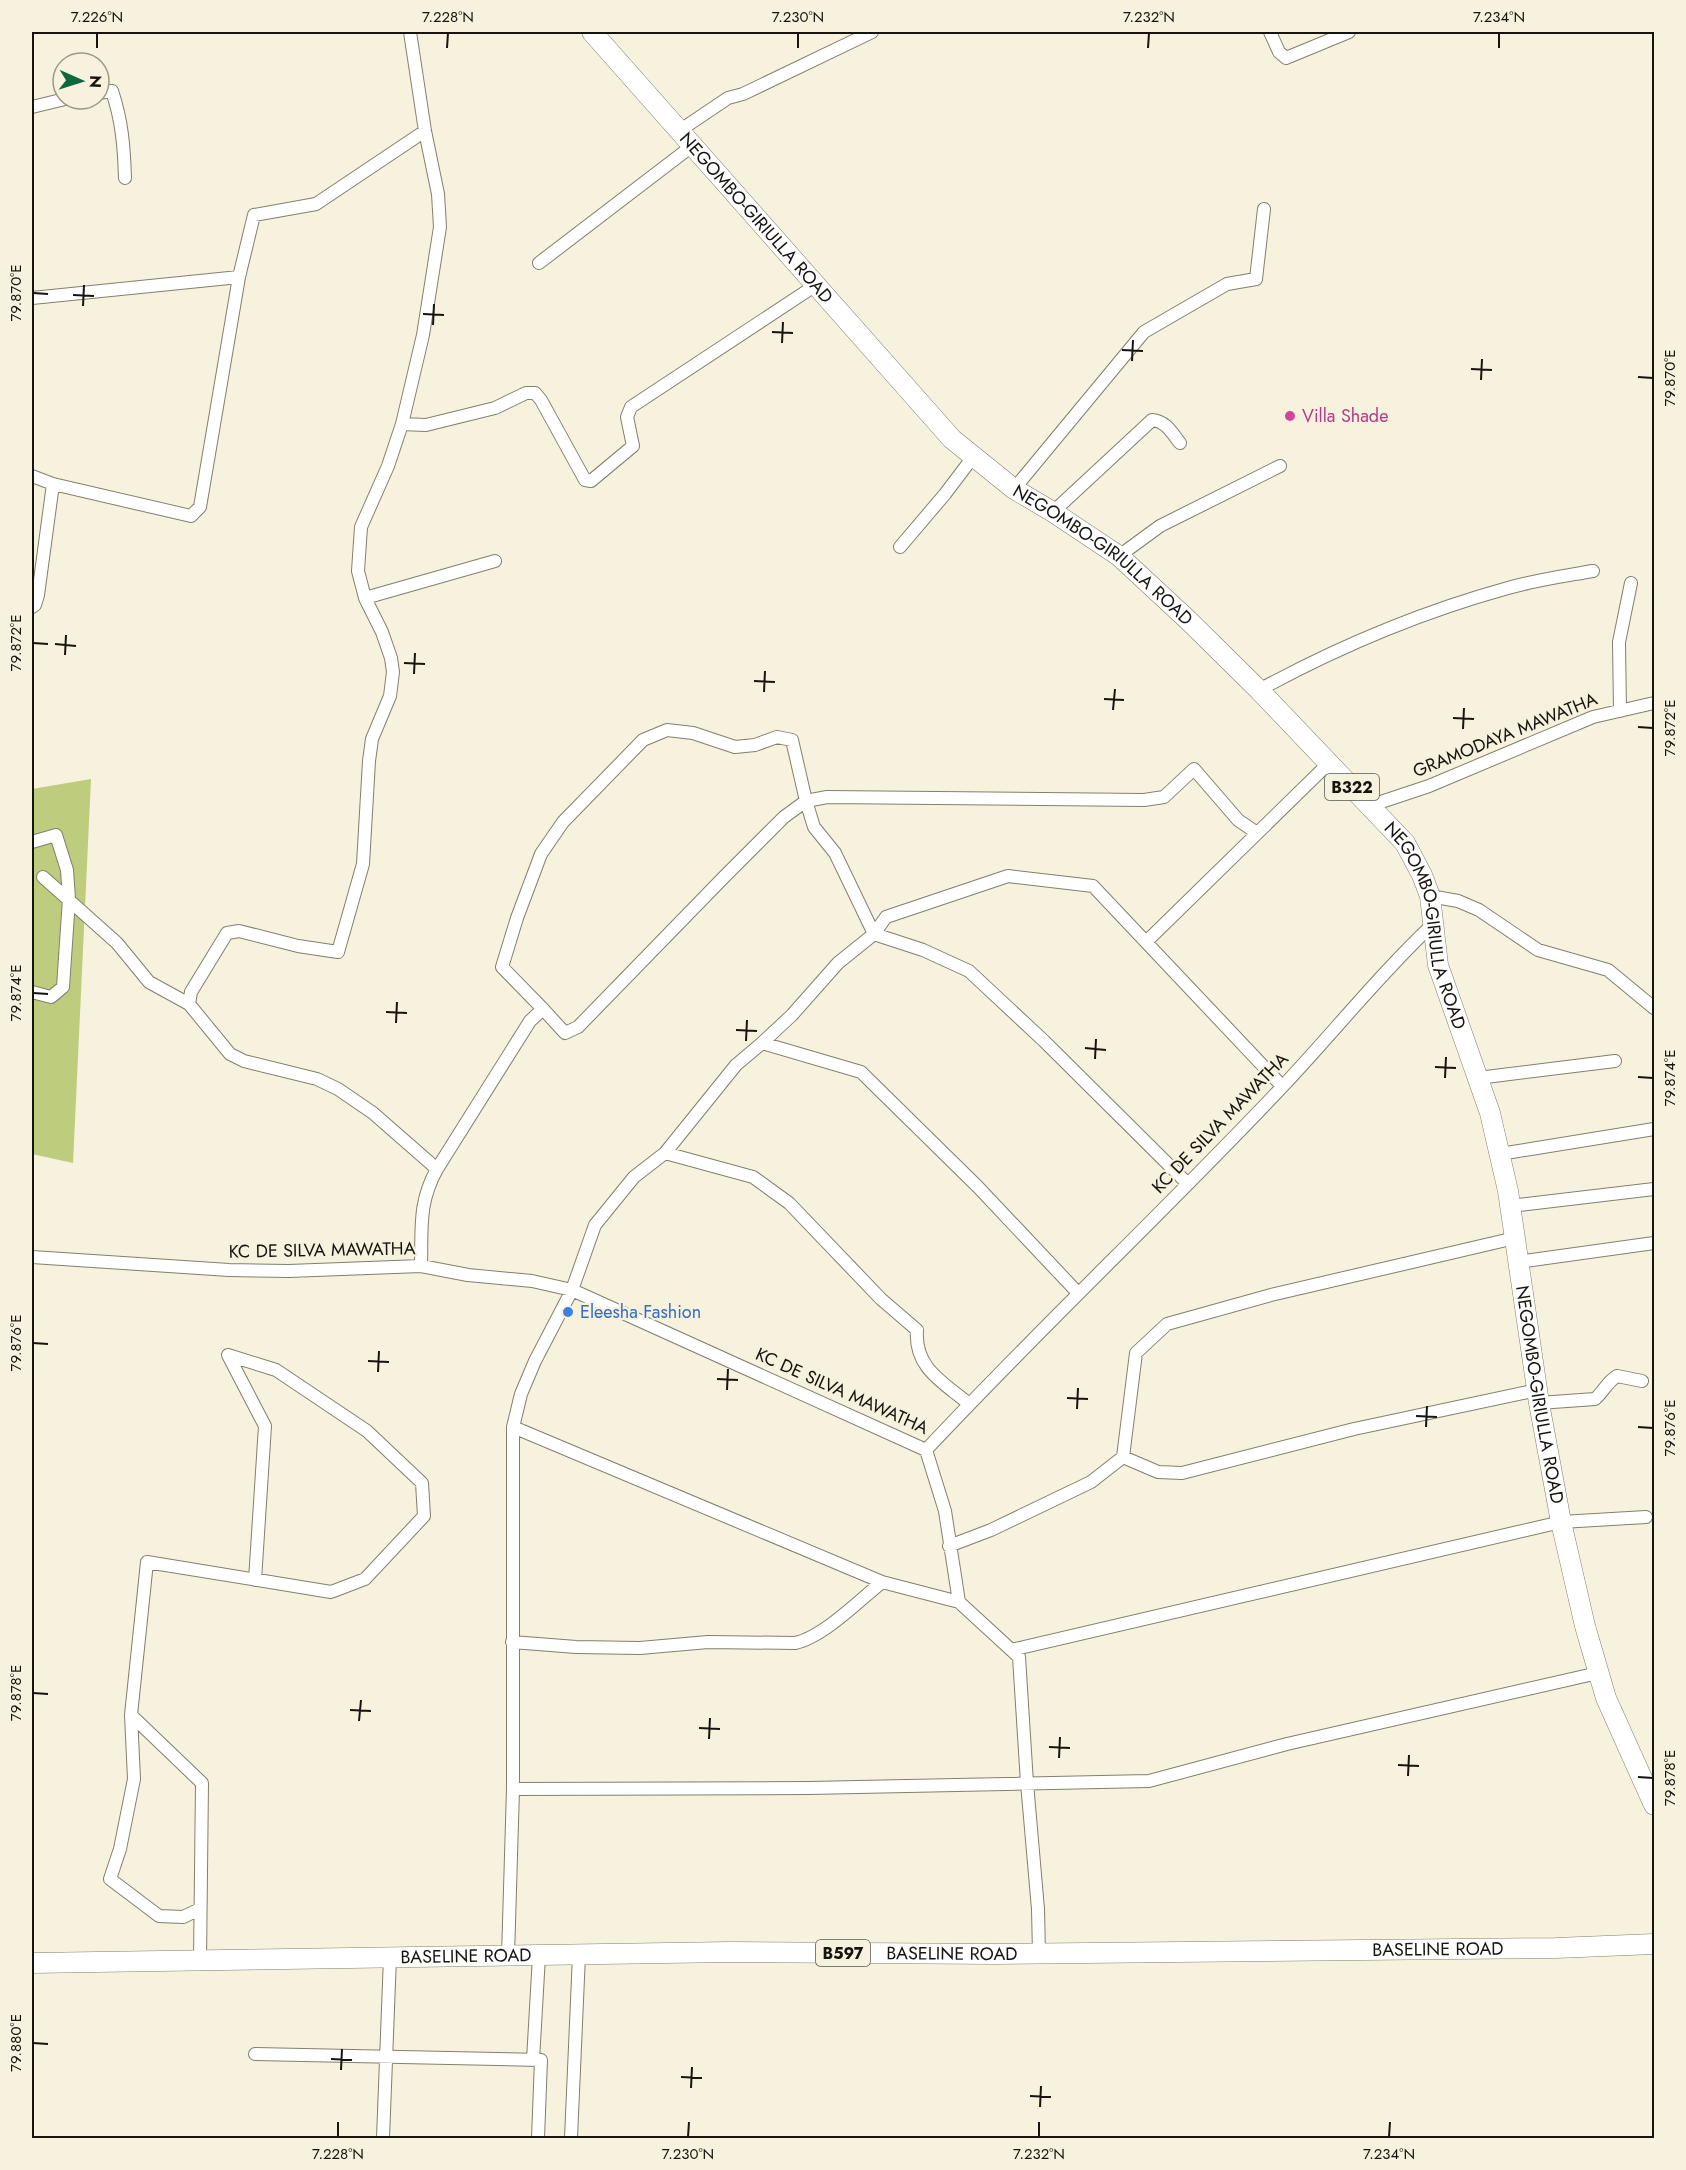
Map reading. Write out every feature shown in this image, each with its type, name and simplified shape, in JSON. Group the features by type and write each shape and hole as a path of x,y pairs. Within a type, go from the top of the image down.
{"main road":[{"name":"NEGOMBO-GIRIULLA ROAD","path":"592,32 952,439 1014,489 1119,556 1258,690 1405,843 1430,896 1438,965 1491,1113 1510,1206 1538,1396 1560,1522 1598,1673 1606,1698 1654,1805"},
{"name":"BASELINE ROAD","path":"32,1963 730,1952 1039,1953 1556,1948 1654,1944"}],"street":[{"path":"189,1004 191,992 227,933 239,932 298,946 338,951 363,864 372,739 390,696 393,672 382,632 365,598 357,571 361,527 388,466 402,424 423,335 440,227 438,194 425,131 410,32"},
{"path":"679,131 728,98 743,94 872,32"},
{"path":"1270,32 1279,52 1286,58 1349,32"},
{"path":"111,91 118,108 122,128 125,178"},
{"path":"32,107 51,102"},
{"path":"32,476 53,484 191,516 200,507 239,277 254,215 316,204 425,131"},
{"path":"539,263 692,146"},
{"path":"1014,489 1144,332 1227,284 1256,279 1264,209"},
{"path":"32,298 239,277"},
{"path":"402,424 426,425 495,408 526,393 535,393 585,480 591,481 633,446 627,417 631,407 816,285"},
{"path":"1053,512 1152,420 1168,427 1180,443"},
{"path":"900,547 973,457"},
{"path":"1119,556 1160,526 1280,466"},
{"path":"32,607 38,595 53,484"},
{"path":"365,598 495,561"},
{"path":"1258,690 1307,663 1408,620 1509,587 1593,571"},
{"path":"1620,711 1619,642 1632,583"},
{"name":"GRAMODAYA MAWATHA","path":"1369,806 1429,786 1593,717 1654,703"},
{"path":"1187,1184 1044,1041 969,971 923,950 874,934 835,853 814,827 806,801 792,740 777,737 755,745 735,747 693,733 667,730 643,740 562,822 541,854 502,967 565,1033 578,1027 784,817 806,801 827,797 1144,800 1164,797 1194,769 1238,820 1257,833"},
{"path":"1147,941 1329,763"},
{"path":"32,842 56,835 67,870 69,899 63,987 51,997 32,992"},
{"path":"508,1956 513,1789 513,1427 521,1394 535,1361 572,1290 595,1225 634,1177 665,1153 736,1065 792,1015 838,963 874,934 886,916 1008,876 1093,886 1282,1086"},
{"path":"43,877 117,943 149,982 189,1004 230,1054 244,1061 317,1078 338,1089 373,1113 437,1169"},
{"path":"1430,896 1458,901 1479,910 1538,950 1608,970 1654,1008"},
{"name":"KC DE SILVA MAWATHA","path":"32,1257 229,1270 289,1271 421,1266 468,1275 532,1281 572,1290 926,1450 1282,1086 1397,958 1433,924"},
{"path":"421,1266 422,1206 427,1187 530,1022 543,1009"},
{"path":"762,1043 861,1072 978,1187 1078,1293"},
{"path":"1478,1078 1615,1061"},
{"path":"1500,1154 1654,1129"},
{"path":"665,1153 753,1177 789,1203 880,1299 917,1330 916,1341 923,1365 969,1404"},
{"path":"1510,1206 1654,1189"},
{"path":"950,1546 991,1530 1091,1482 1123,1457 1136,1353 1167,1324 1271,1296 1515,1238"},
{"path":"1518,1262 1654,1243"},
{"path":"200,1910 183,1917 159,1916 110,1879 120,1849 134,1779 131,1715 147,1562 255,1580 331,1592 365,1579 424,1516 422,1483 367,1431 276,1370 228,1355 265,1426 255,1580"},
{"path":"1123,1457 1158,1472 1182,1473 1354,1429 1538,1396 1595,1399 1602,1393 1608,1382 1617,1376 1642,1382"},
{"path":"513,1427 882,1582 959,1602 1019,1657 1038,1909 1039,1953"},
{"path":"926,1450 945,1512 959,1602"},
{"path":"1011,1650 1156,1614 1560,1522 1646,1518"},
{"path":"512,1642 576,1647 640,1648 708,1642 795,1643 805,1641 823,1630 882,1582"},
{"path":"513,1789 809,1788 1149,1780 1287,1744 1598,1673"},
{"path":"131,1715 202,1783 200,1960"},
{"path":"571,2139 579,1955"},
{"path":"532,2060 539,1956"},
{"path":"390,1957 383,2138 391,2139"},
{"path":"255,2054 542,2060 538,2139"}],"green space":[{"path":"91,779 73,1163 32,1154 32,789"}],"place":[{"name":"Villa Shade","path":"1290,416"},
{"name":"Eleesha Fashion","path":"568,1312"}]}
